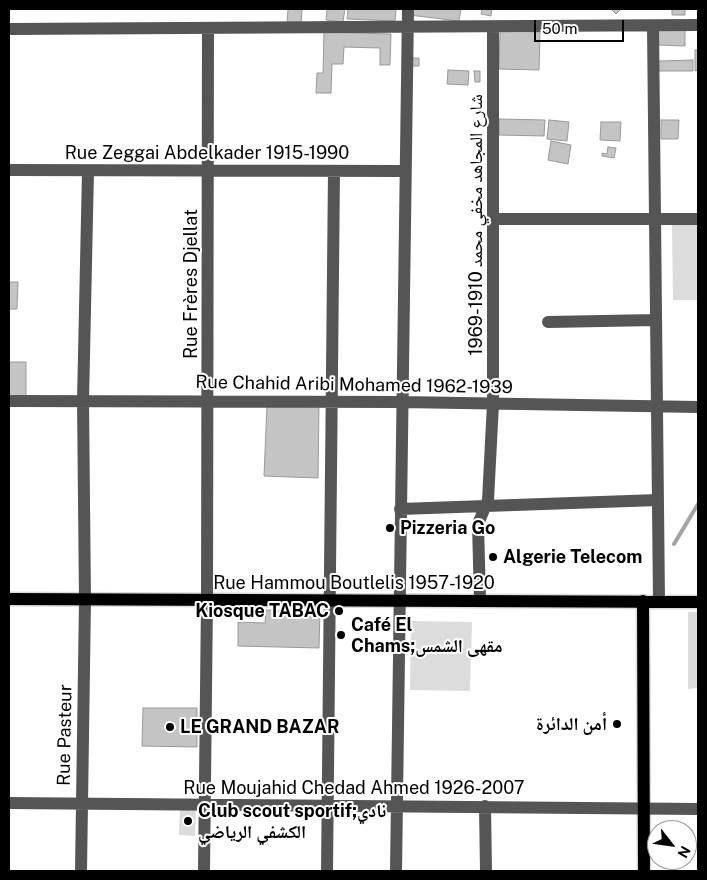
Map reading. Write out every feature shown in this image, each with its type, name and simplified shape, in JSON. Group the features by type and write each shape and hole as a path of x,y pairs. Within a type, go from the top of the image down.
{"main road":[{"name":"Rue Hammou Boutlelis 1957-1920","path":"9,599 698,602"},
{"path":"643,601 644,871"}],"street":[{"path":"396,871 408,9"},
{"path":"9,29 698,25"},
{"path":"653,26 659,601"},
{"name":"شارع المجاهد مخفي محمد 1910-1969","path":"480,601 478,524 488,500 493,404 493,27"},
{"name":"Rue Frères Djellat","path":"204,871 208,402 208,28"},
{"name":"Rue Zeggai Abdelkader 1915-1990","path":"9,170 405,171"},
{"name":"Rue Pasteur","path":"81,871 85,600 84,401 88,171"},
{"path":"327,871 334,171"},
{"path":"493,219 698,219"},
{"path":"548,322 656,320"},
{"name":"Rue Chahid Aribi Mohamed 1962-1939","path":"9,401 402,402 698,407"},
{"path":"400,509 658,500"},
{"name":"Rue Moujahid Chedad Ahmed 1926-2007","path":"9,803 698,809"},
{"path":"484,806 486,871"}],"shaded area":[{"path":"698,224 698,300 673,300 672,225"},
{"path":"688,612 698,612 698,688 688,689"},
{"path":"411,621 472,622 470,691 410,690"},
{"name":"Club scout sportif;نادي الكشفي الرياضي","path":"180,806 196,807 195,836 179,835"}],"building":[{"path":"288,9 302,9 301,24 287,23"},
{"path":"327,9 345,9 343,22 326,20"},
{"path":"348,9 396,9 395,21 347,19"},
{"path":"410,9 461,9 459,21 409,15"},
{"path":"482,9 492,9 491,16 481,14"},
{"path":"611,9 621,9 616,14"},
{"path":"672,9 685,9 685,15 672,15"},
{"path":"658,29 685,30 685,46 658,45"},
{"path":"500,31 540,32 539,70 499,69"},
{"path":"324,32 391,34 390,65 380,65 380,48 344,47 343,64 332,64 331,93 316,93 317,73 323,73"},
{"path":"695,50 698,50 698,70 695,71"},
{"path":"407,58 419,58 419,66 407,66"},
{"path":"693,60 693,71 658,71 658,61"},
{"path":"448,70 469,71 468,85 447,84"},
{"path":"474,71 480,71 480,82 475,82"},
{"path":"499,119 545,120 544,136 499,135"},
{"path":"549,120 569,122 567,141 547,139"},
{"path":"661,120 679,120 678,139 661,139"},
{"path":"601,122 621,122 620,141 600,140"},
{"path":"551,141 571,145 568,164 548,160"},
{"path":"608,147 616,148 614,158 602,156 602,153 607,154"},
{"path":"9,282 18,282 17,309 9,309"},
{"path":"9,362 26,362 26,397 9,397"},
{"path":"267,405 319,405 318,478 264,476"},
{"path":"266,610 320,611 319,648 238,646 238,622 265,623"},
{"name":"LE GRAND BAZAR","path":"143,708 197,708 197,747 142,746"}],"waterway":[{"path":"674,544 698,504"}],"place":[{"name":"Pizzeria Go","path":"390,528"},
{"name":"Algerie Telecom","path":"493,557"},
{"name":"Kiosque TABAC","path":"339,611"},
{"name":"Café El Chams;مقهى الشمس","path":"341,635"},
{"name":"أمن الدائرة","path":"617,724"},
{"name":"LE GRAND BAZAR","path":"170,727"},
{"name":"Club scout sportif;نادي الكشفي الرياضي","path":"188,821"}]}
